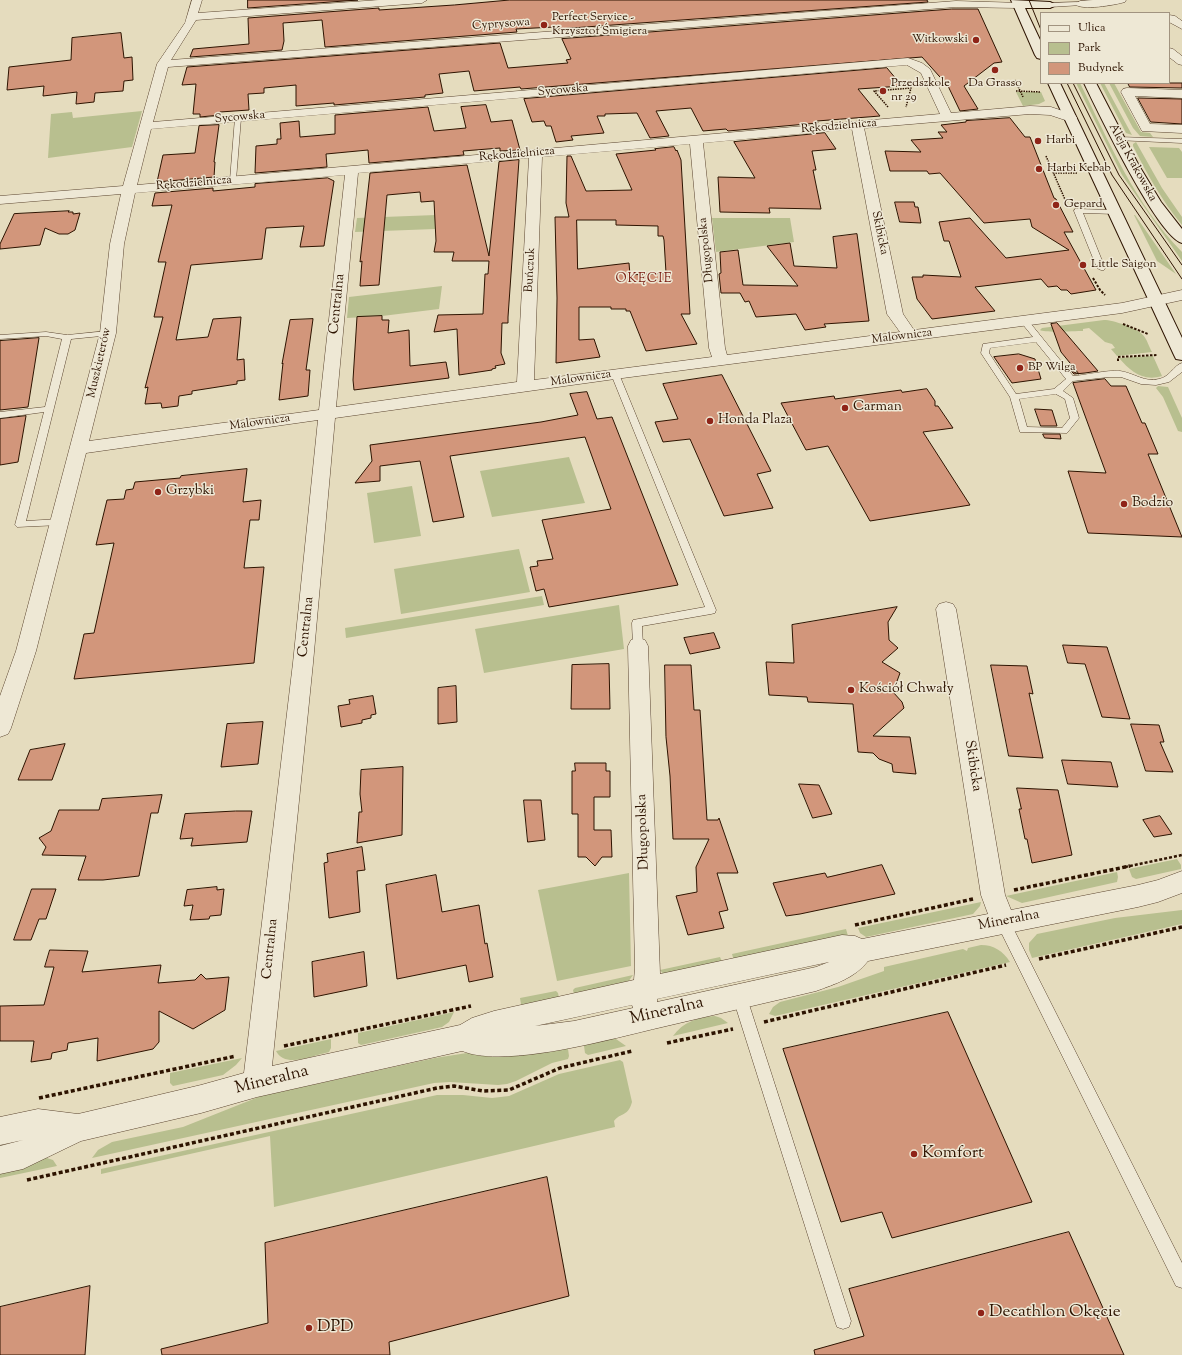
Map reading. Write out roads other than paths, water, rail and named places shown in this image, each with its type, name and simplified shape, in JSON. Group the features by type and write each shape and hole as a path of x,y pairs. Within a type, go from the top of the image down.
{"main road":[{"path":"1040,53 1017,3 1051,6"},
{"path":"1054,84 1182,355"},
{"name":"Aleja Krakowska","path":"1091,84 1147,193 1164,218 1182,239"}],"street":[{"name":"Muszkieterów","path":"0,728 26,651 108,333 117,244 129,190 146,126 163,64 192,17 197,0"},
{"path":"192,17 340,3 422,0"},
{"path":"835,0 839,13"},
{"path":"1080,4 1116,1 1122,12"},
{"name":"Cyprysowa","path":"163,64 956,4 991,2 1003,6 1017,3"},
{"path":"1182,17 1171,18 1182,26"},
{"name":"Sycowska","path":"146,126 908,61 918,65 926,71 947,117"},
{"path":"1182,94 1127,92 1146,128 1182,129"},
{"name":"Rękodzielnicza","path":"0,200 129,190 947,117 1029,105 1063,102"},
{"name":"Rękodzielnicza","path":"1029,105 1071,118"},
{"name":"Skibicka","path":"857,125 895,314 910,336"},
{"name":"Długopolska","path":"696,140 718,348 721,360"},
{"name":"Buńczuk","path":"524,387 526,375 536,154"},
{"name":"Centralna","path":"257,1083 261,1035 302,680 352,170"},
{"path":"1153,294 1182,284"},
{"path":"1153,294 1182,295"},
{"name":"Malownicza","path":"78,448 615,374 1122,308 1153,294"},
{"name":"Skibicka","path":"946,609 993,895 1003,922"},
{"name":"Długopolska","path":"638,646 648,968 642,1018"},
{"name":"Mineralna","path":"0,1160 23,1155 78,1128 201,1099 257,1083 466,1037 470,1033 481,1028 511,1019 842,948 855,948 861,951 1158,891 1182,882"},
{"name":"Mineralna","path":"1158,891 1182,895"},
{"name":"Mineralna","path":"466,1037 470,1041 484,1042 539,1039 574,1034 830,974 854,961 861,951"},
{"name":"Mineralna","path":"0,1132 38,1123 78,1128"}],"lane":[{"path":"1051,6 1080,4"},
{"path":"233,180 238,118"},
{"path":"1118,138 1182,141"},
{"path":"1101,268 1078,211 1116,212"},
{"path":"1024,321 1071,379"},
{"path":"0,337 46,334 67,337 108,333"},
{"path":"60,522 20,525 67,337"},
{"path":"1038,338 986,346 985,353 1014,397 1023,430 1064,431 1075,418 1068,398 1057,390"},
{"path":"1014,397 1057,390 1071,379 1121,374 1144,382 1169,380 1176,375 1182,366"},
{"path":"615,374 711,610 637,623 638,646"},
{"path":"0,415 49,408"},
{"path":"1003,922 1182,1280"},
{"path":"740,996 843,1321"}],"tram line":[{"path":"1029,0 1040,28"},
{"path":"1067,84 1112,175 1182,279"},
{"path":"1074,84 1119,175 1182,265"}],"place":[{"name":"Perfect Service - Krzysztof Śmigiera","path":"544,25"},
{"name":"Witkowski","path":"976,40"},
{"name":"Da Grasso","path":"995,70"},
{"name":"Przedszkole nr 29","path":"883,91"},
{"name":"Harbi","path":"1038,141"},
{"name":"Harbi Kebab","path":"1039,169"},
{"name":"Gepard","path":"1056,205"},
{"name":"Little Saigon","path":"1083,265"},
{"name":"BP Wilga","path":"1020,368"},
{"name":"Carman","path":"845,408"},
{"name":"Honda Plaza","path":"710,421"},
{"name":"Grzybki","path":"158,492"},
{"name":"Bodzio","path":"1124,504"},
{"name":"Kościół Chwały","path":"851,690"},
{"name":"Komfort","path":"914,1154"},
{"name":"Decathlon Okęcie","path":"981,1313"},
{"name":"DPD","path":"309,1328"}],"district":[{"name":"OKĘCIE","path":"644,280"}]}
